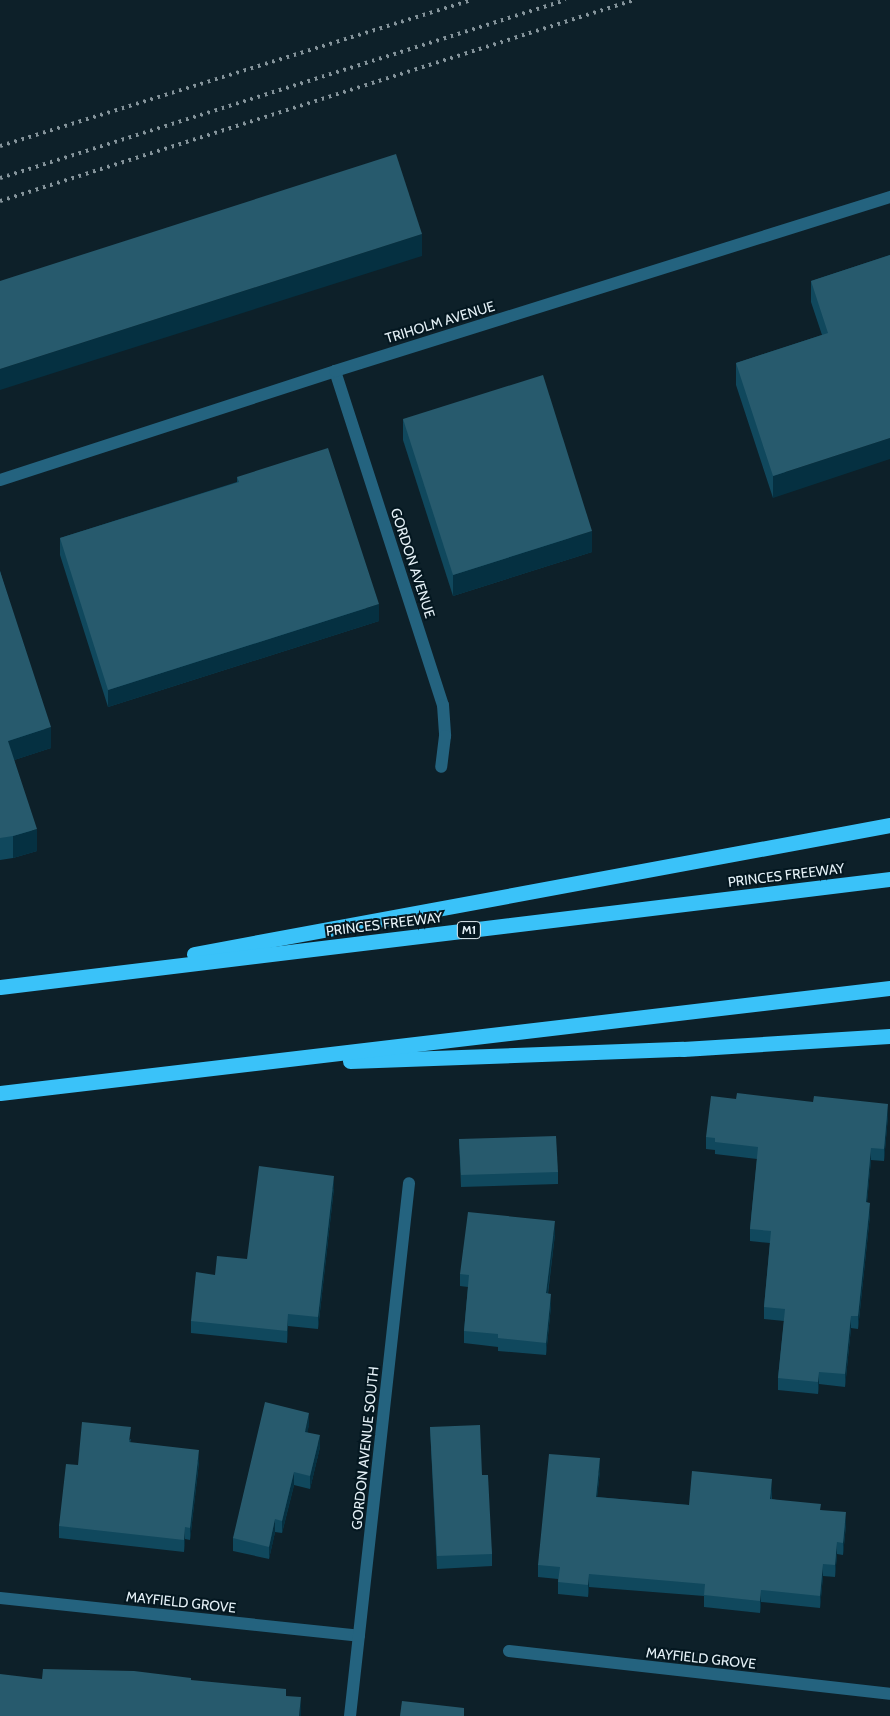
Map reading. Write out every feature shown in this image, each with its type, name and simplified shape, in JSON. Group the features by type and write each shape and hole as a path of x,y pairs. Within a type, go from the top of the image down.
{"highway":[{"path":"47,981 890,825"},
{"name":"PRINCES FREEWAY","path":"0,987 890,879"},
{"path":"0,1092 890,988"},
{"path":"234,1065 683,1049 890,1036"}],"street":[{"name":"TRIHOLM AVENUE","path":"0,480 335,371 890,197"},
{"name":"GORDON AVENUE","path":"335,371 443,705 445,736 441,767"},
{"name":"GORDON AVENUE SOUTH","path":"350,1716 409,1183"},
{"name":"MAYFIELD GROVE","path":"0,1598 359,1636"},
{"name":"MAYFIELD GROVE","path":"509,1651 890,1694"}],"building":[{"path":"396,154 422,234 0,369 0,281"},
{"path":"890,255 890,438 773,476 736,363 828,333 811,281"},
{"path":"543,375 592,531 453,575 403,419"},
{"path":"328,448 379,604 108,690 60,538 239,482 237,477"},
{"path":"0,571 51,727 8,741 37,829 0,838"},
{"path":"737,1093 813,1102 814,1096 888,1104 884,1149 871,1148 866,1202 870,1203 858,1316 851,1316 845,1374 819,1372 818,1382 778,1378 785,1309 764,1307 771,1231 750,1229 758,1147 715,1142 715,1138 706,1137 711,1096 736,1099"},
{"path":"556,1136 558,1172 461,1175 459,1139"},
{"path":"259,1166 334,1176 318,1317 288,1314 287,1331 191,1321 196,1272 215,1275 217,1256 247,1259"},
{"path":"468,1212 555,1221 546,1293 551,1294 546,1343 498,1338 498,1334 464,1331 469,1275 460,1274"},
{"path":"265,1402 309,1413 305,1432 320,1435 310,1476 294,1472 282,1521 275,1519 269,1547 233,1538"},
{"path":"82,1422 131,1427 129,1442 199,1450 190,1528 185,1527 184,1540 59,1526 66,1464 78,1465"},
{"path":"480,1425 482,1475 488,1475 492,1554 437,1556 430,1427"},
{"path":"549,1454 600,1458 596,1497 689,1505 692,1471 772,1479 770,1499 821,1504 820,1510 846,1512 843,1543 837,1542 835,1565 823,1564 820,1596 761,1590 760,1601 704,1595 705,1584 589,1574 588,1585 558,1582 560,1567 538,1565"},
{"path":"43,1669 134,1671 191,1678 191,1680 286,1689 286,1696 301,1697 299,1716 0,1716 0,1674 42,1679"},
{"path":"402,1701 464,1708 464,1716 400,1716"}],"railway":[{"path":"0,146 472,0"},
{"path":"0,178 566,0"},
{"path":"0,201 634,0"}]}
